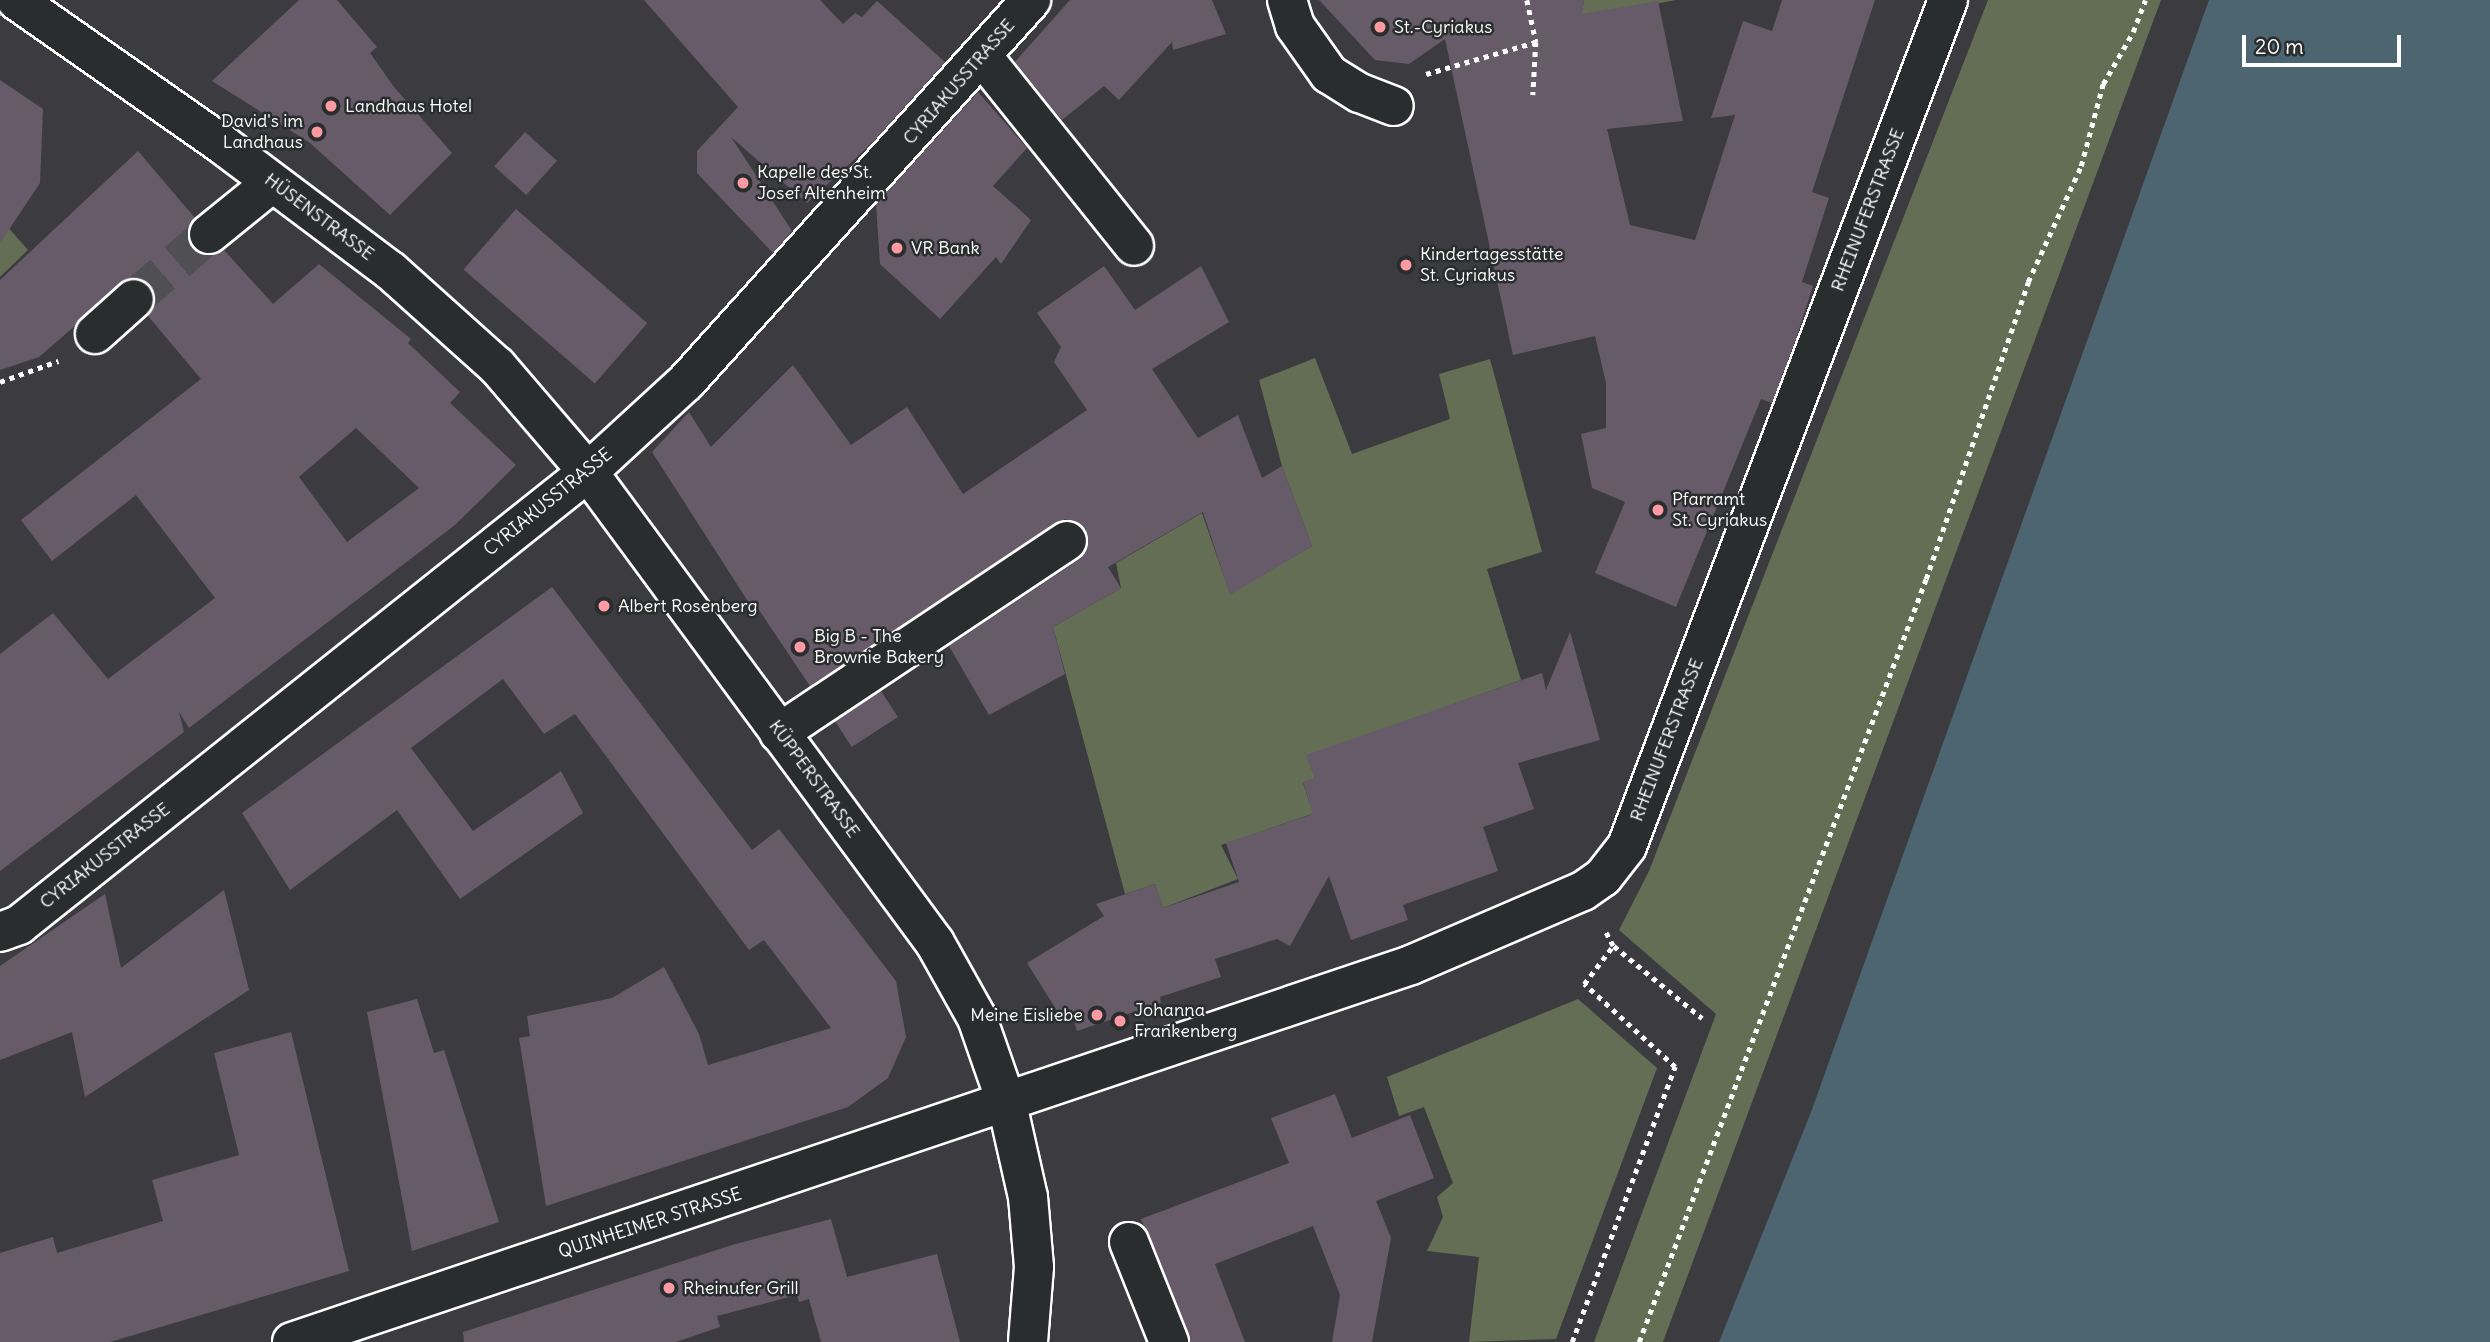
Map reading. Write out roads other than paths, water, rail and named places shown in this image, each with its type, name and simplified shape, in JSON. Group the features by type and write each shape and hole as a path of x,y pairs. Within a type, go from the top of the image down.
{"street":[{"name":"HÜSENSTRASSE","path":"16,0 391,271 497,366 588,472"},
{"name":"CYRIAKUSSTRASSE","path":"0,932 19,925 588,472 686,382 1031,0"},
{"path":"1287,0 1295,26 1329,74 1377,99"},
{"name":"RHEINUFERSTRASSE","path":"1007,1104 1411,965 1583,891 1604,877 1627,846 1948,0"},
{"path":"982,56 1134,246"},
{"path":"208,234 272,183"},
{"path":"95,334 134,299"},
{"name":"KÜPPERSTRASSE","path":"588,472 935,943 977,1018 1007,1104 1028,1197 1034,1267 1028,1342"},
{"path":"779,733 1067,541"},
{"name":"QUINHEIMER STRASSE","path":"292,1342 1007,1104"},
{"path":"1129,1242 1169,1342"}],"water":[{"path":"2209,0 2490,0 2490,1342 1719,1342 1811,1112"}],"tunnel":[{"path":"134,299 209,234"}],"place":[{"name":"St.-Cyriakus","path":"1380,27"},
{"name":"Landhaus Hotel","path":"331,106"},
{"name":"David's im Landhaus","path":"317,132"},
{"name":"Kapelle des St. Josef Altenheim","path":"743,183"},
{"name":"VR Bank","path":"897,248"},
{"name":"Kindertagesstätte St. Cyriakus","path":"1406,265"},
{"name":"Pfarramt St. Cyriakus","path":"1658,510"},
{"name":"Albert Rosenberg","path":"604,606"},
{"name":"Big B - The Brownie Bakery","path":"800,647"},
{"name":"Meine Eisliebe","path":"1097,1015"},
{"name":"Johanna Frankenberg","path":"1120,1021"},
{"name":"Rheinufer Grill","path":"669,1288"}]}
